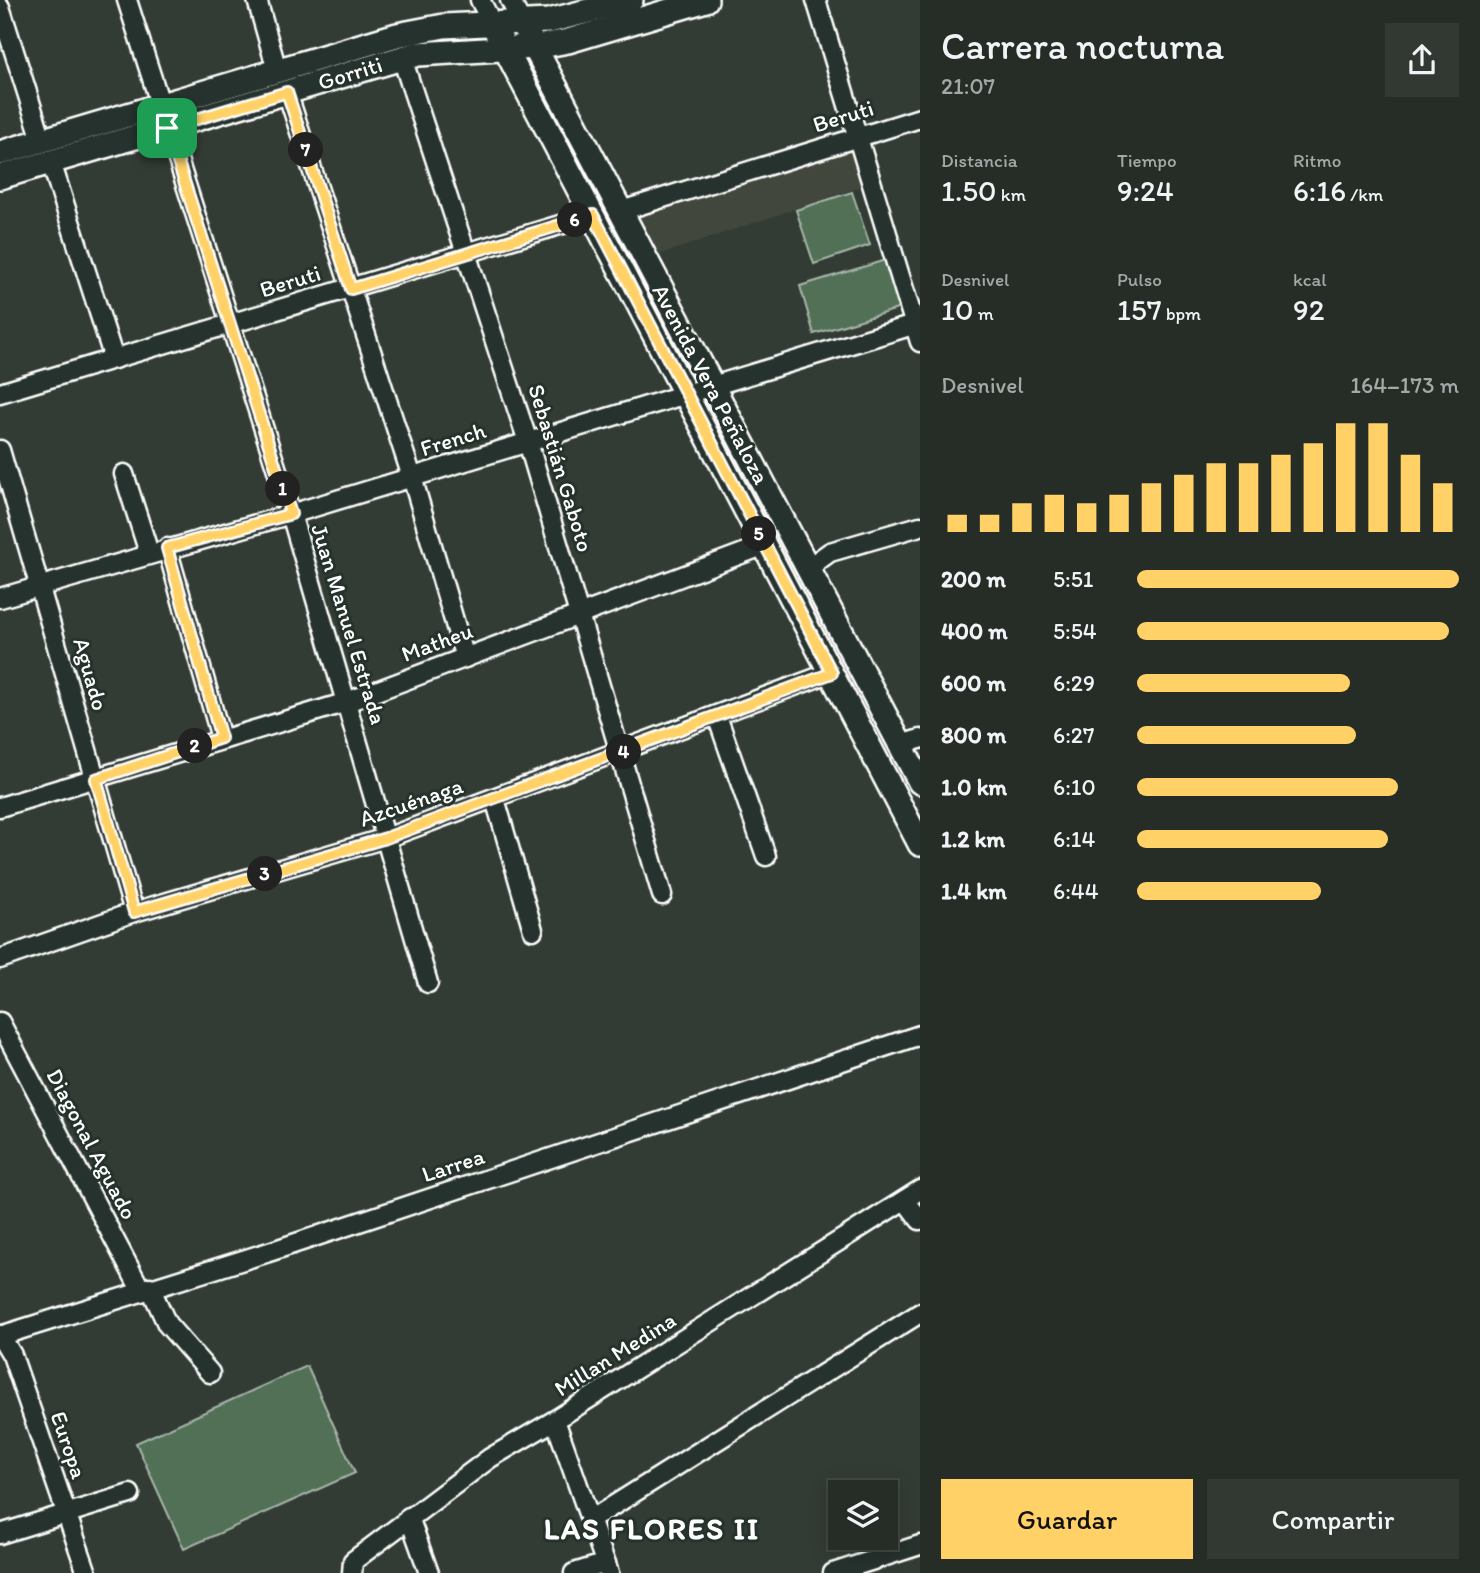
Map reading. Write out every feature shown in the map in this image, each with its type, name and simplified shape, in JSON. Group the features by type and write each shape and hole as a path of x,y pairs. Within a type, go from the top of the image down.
{"main road":[{"name":"Gorriti","path":"0,153 423,28 569,18 631,0"},
{"name":"Gorriti","path":"0,177 402,58 418,54 536,47 568,41 706,0"},
{"name":"Avenida Vera Peñaloza","path":"522,23 808,568 910,742 920,782"},
{"name":"Avenida Vera Peñaloza","path":"493,25 508,49 920,844"}],"street":[{"name":"Juan Manuel Estrada","path":"127,0 291,514 428,984"},
{"path":"257,0 277,70"},
{"path":"480,0 493,25"},
{"path":"510,0 522,23"},
{"path":"816,0 917,323 920,342"},
{"path":"0,7 42,140"},
{"name":"Sebastián Gaboto","path":"402,58 469,254 528,442 618,754 662,895"},
{"path":"287,92 412,477 465,658"},
{"name":"Beruti","path":"621,211 920,118"},
{"path":"51,162 114,359"},
{"name":"Beruti","path":"0,393 593,215"},
{"name":"French","path":"0,598 291,514 917,323"},
{"name":"Aguado","path":"0,450 8,517 40,587 134,912"},
{"path":"124,474 158,551 221,738"},
{"path":"808,568 830,552 920,526"},
{"name":"Matheu","path":"0,807 347,702 765,545"},
{"name":"Azcuénaga","path":"0,959 134,912 386,838 832,673"},
{"path":"717,716 765,856"},
{"path":"495,799 533,930"},
{"name":"Diagonal Aguado","path":"0,1021 146,1289 167,1324 210,1373"},
{"name":"Larrea","path":"0,1336 285,1246 920,1035"},
{"path":"913,1195 920,1220"},
{"name":"Millan Medina","path":"352,1573 352,1561 490,1458 913,1195"},
{"path":"592,1519 920,1313"},
{"name":"Europa","path":"0,1336 12,1355 87,1573"},
{"path":"555,1420 607,1568 574,1573"},
{"path":"0,1534 130,1494"},
{"path":"409,1517 429,1573"},
{"path":"834,1573 860,1569 920,1545"}],"shaded area":[{"path":"858,137 872,183 646,259 621,211"}],"green space":[{"path":"852,192 870,245 814,264 796,210"},
{"path":"889,259 904,307 814,334 800,286"},
{"path":"307,1366 355,1473 184,1549 136,1443"}],"district":[{"name":"LAS FLORES II","path":"652,1528"}],"route":[{"path":"287,92 351,289 593,215 832,673 386,838 134,912 96,779 221,738 167,548 291,514 167,128 287,92"}]}
